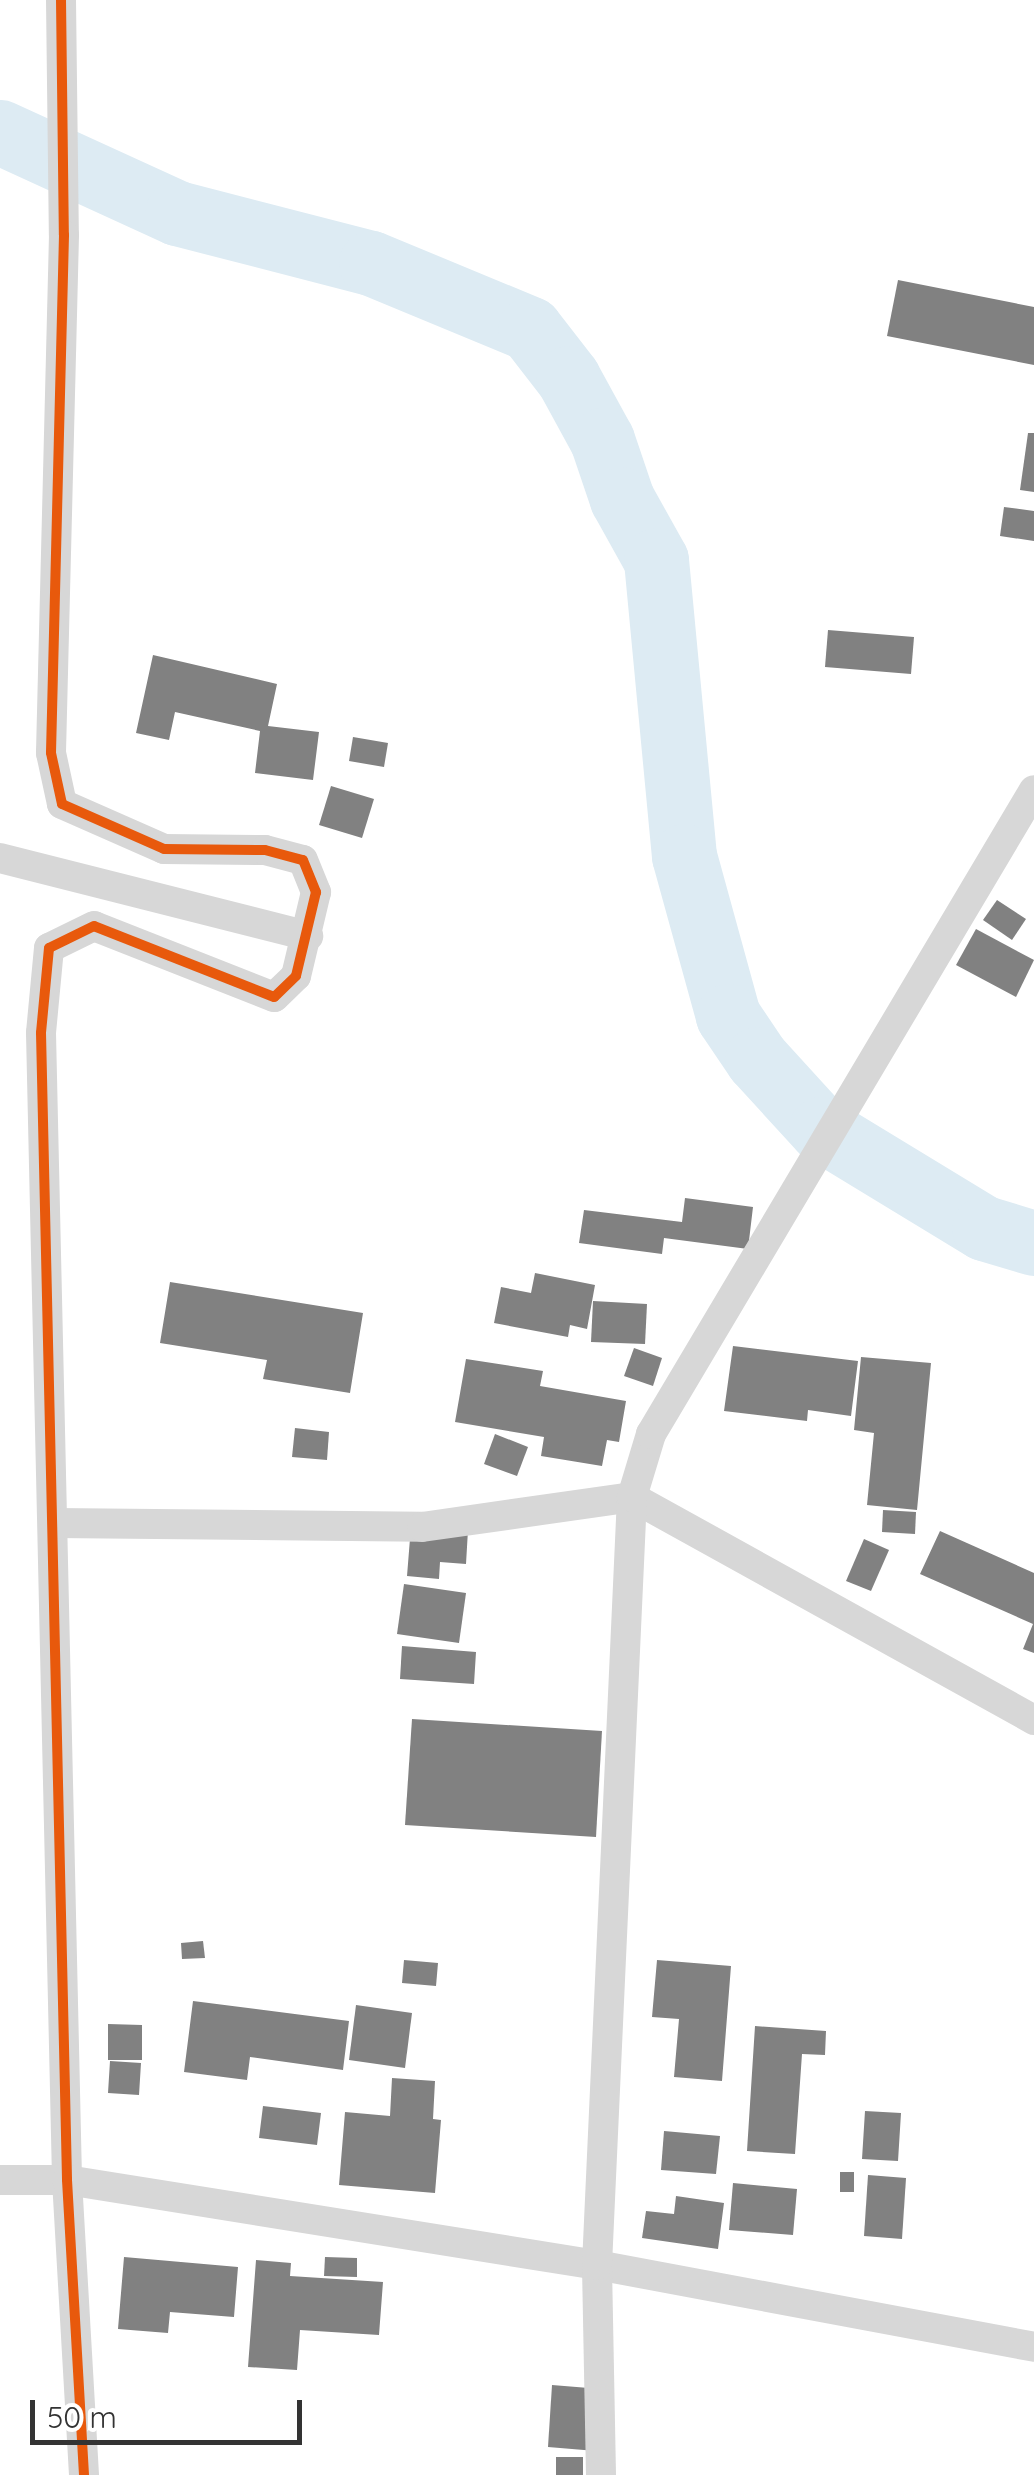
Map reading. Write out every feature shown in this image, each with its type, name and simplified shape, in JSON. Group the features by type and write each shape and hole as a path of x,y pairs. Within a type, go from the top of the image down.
{"street":[{"path":"61,0 64,235 51,753 62,804 164,850 265,850 303,860 316,892 296,976 274,997 94,926 49,948 41,1033 56,1523 67,2180 84,2475"},
{"path":"601,2475 596,2265 632,1497 650,1434 1034,790"},
{"path":"0,858 308,936"},
{"path":"56,1523 422,1528 632,1497 1034,1720"},
{"path":"0,2180 67,2180 596,2265 1034,2348"}],"building":[{"path":"898,280 1034,307 1034,365 887,336"},
{"path":"1028,433 1034,433 1034,492 1020,490"},
{"path":"1004,507 1034,511 1034,541 1000,536"},
{"path":"828,630 914,637 911,674 825,667"},
{"path":"153,655 277,684 268,726 319,732 313,780 255,773 260,731 175,712 169,740 136,733"},
{"path":"353,737 388,743 384,767 349,761"},
{"path":"331,786 374,799 362,838 319,825"},
{"path":"997,900 1026,919 1012,940 983,920"},
{"path":"976,929 1034,960 1016,997 956,965"},
{"path":"685,1198 753,1207 748,1249 664,1238 662,1254 579,1243 584,1210 682,1222"},
{"path":"535,1273 595,1285 587,1329 570,1325 568,1337 494,1323 501,1287 531,1293"},
{"path":"170,1282 363,1313 350,1393 263,1379 267,1360 160,1343"},
{"path":"593,1301 647,1304 645,1344 591,1342"},
{"path":"733,1346 858,1361 851,1416 808,1410 807,1421 724,1411"},
{"path":"634,1348 662,1358 653,1386 624,1376"},
{"path":"861,1357 931,1363 917,1510 867,1505 874,1433 854,1430"},
{"path":"466,1359 543,1371 540,1386 626,1401 619,1442 607,1440 602,1466 541,1456 544,1437 455,1422"},
{"path":"295,1428 329,1432 327,1460 292,1457"},
{"path":"495,1434 528,1447 517,1476 484,1464"},
{"path":"883,1510 916,1512 915,1534 882,1532"},
{"path":"411,1526 468,1530 466,1564 440,1562 439,1579 407,1576"},
{"path":"940,1531 1034,1573 1034,1653 1023,1649 1033,1624 920,1574"},
{"path":"864,1539 889,1550 871,1591 846,1581"},
{"path":"404,1584 466,1593 459,1643 397,1634"},
{"path":"402,1646 476,1652 474,1684 400,1679"},
{"path":"412,1719 602,1731 596,1837 405,1825"},
{"path":"203,1941 205,1958 182,1959 181,1943"},
{"path":"404,1960 438,1963 436,1986 402,1983"},
{"path":"657,1960 731,1966 722,2081 674,2077 679,2019 652,2017"},
{"path":"193,2001 349,2021 343,2070 250,2057 247,2080 184,2072"},
{"path":"356,2005 412,2013 405,2068 349,2060"},
{"path":"108,2024 142,2025 142,2060 108,2060"},
{"path":"755,2026 826,2031 825,2055 802,2054 795,2154 747,2151"},
{"path":"110,2061 141,2063 139,2095 108,2093"},
{"path":"392,2078 435,2081 433,2119 441,2120 435,2193 339,2185 345,2112 390,2116"},
{"path":"263,2106 321,2113 317,2145 259,2138"},
{"path":"865,2111 901,2113 898,2161 862,2159"},
{"path":"664,2131 720,2136 716,2174 661,2170"},
{"path":"840,2172 854,2172 854,2192 840,2192"},
{"path":"868,2175 906,2178 902,2239 864,2236"},
{"path":"733,2183 797,2189 793,2235 729,2230"},
{"path":"676,2196 724,2203 718,2249 642,2238 646,2211 674,2214"},
{"path":"124,2257 238,2267 234,2317 170,2312 168,2333 118,2329"},
{"path":"325,2257 357,2258 357,2277 324,2276"},
{"path":"256,2260 291,2263 290,2276 383,2282 379,2335 300,2330 297,2370 248,2367"},
{"path":"552,2385 601,2389 596,2451 548,2447"},
{"path":"556,2457 583,2457 583,2475 556,2475"}],"waterway":[{"path":"0,132 177,213 371,263 530,329 568,378 602,440 622,499 656,560 684,856 728,1016 757,1059 821,1129 984,1228 1034,1243"}],"cycle path":[{"path":"61,0 64,235 51,753 62,804 164,849 265,850 303,860 316,892 296,976 274,997 94,926 49,948 41,1033 67,2180 84,2475"}]}
